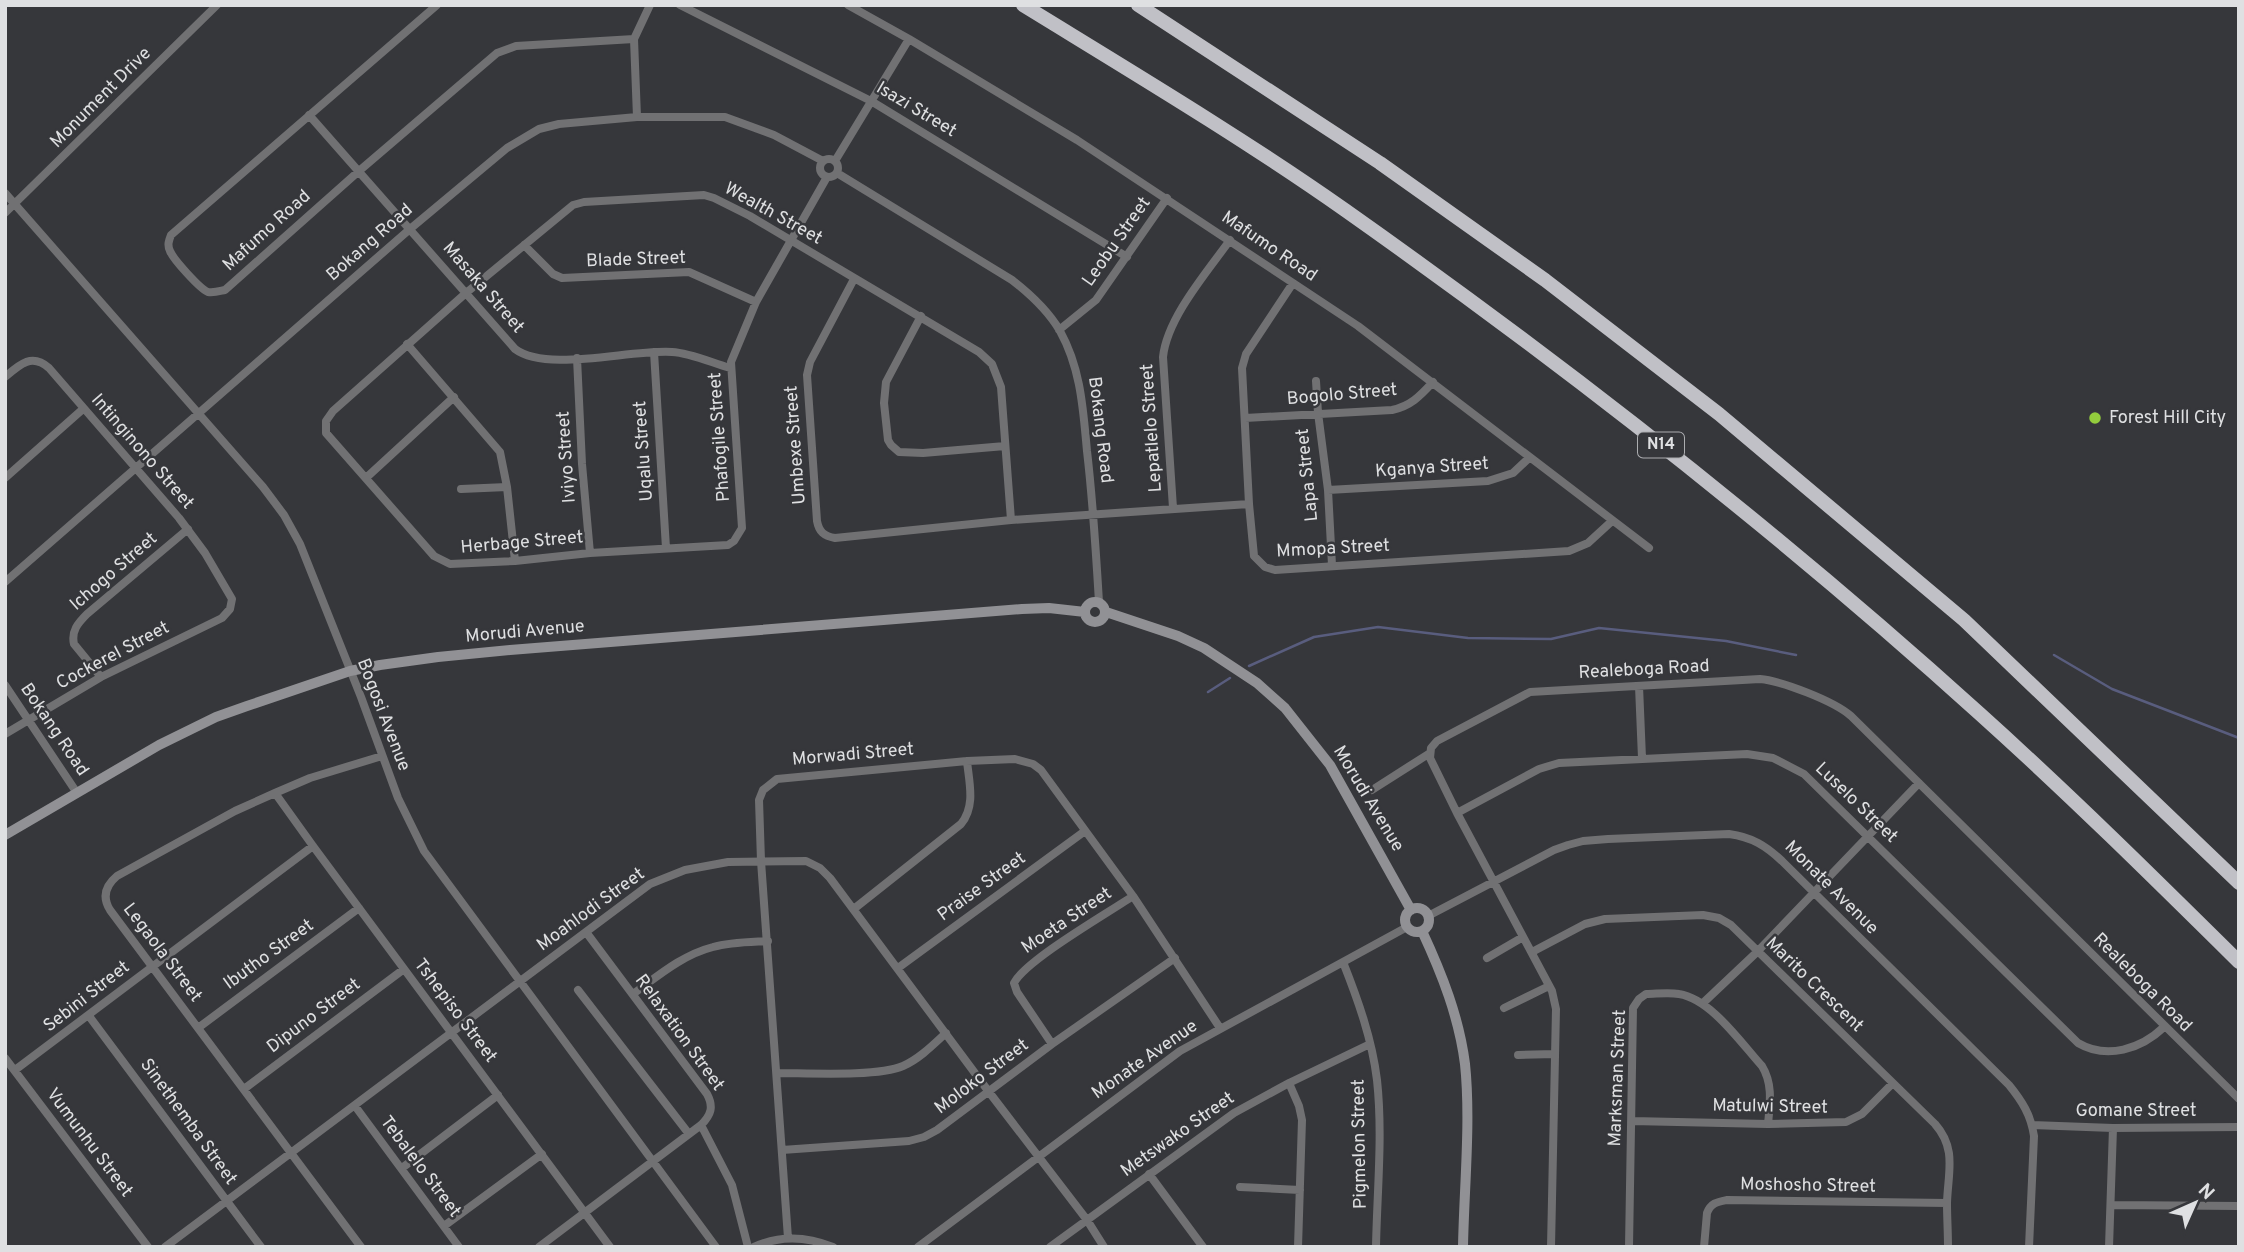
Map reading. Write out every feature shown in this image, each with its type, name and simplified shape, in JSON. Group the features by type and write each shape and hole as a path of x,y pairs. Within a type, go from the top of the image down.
{"highway":[{"name":"N14","path":"1023,5 1195,111 1342,208 1480,306 1636,424 1832,584 1980,714 2127,851 2239,962"},
{"path":"1138,5 1380,163 1545,280 1648,358 1769,455 1964,620 2239,883"},
{"path":"2161,807 2239,871"}],"street":[{"name":"Monument Drive","path":"5,213 217,5"},
{"name":"Mafumo Road","path":"437,5 172,235 169,242 170,251 179,264 208,292 225,290 497,52 516,46 634,39"},
{"path":"637,117 634,39 650,5"},
{"name":"Isazi Street","path":"680,5 871,101 1127,257"},
{"name":"Mafumo Road","path":"848,5 1077,139 1381,342 1649,548"},
{"path":"835,161 909,39"},
{"name":"Masaka Street","path":"309,115 523,354 545,359 675,352 730,368"},
{"name":"Bokang Road","path":"5,582 410,229 507,148 539,129 559,124 637,117 725,117 774,135 823,162"},
{"path":"827,159 835,161 837,173 827,177 821,170 823,162 827,159"},
{"name":"Bokang Road","path":"837,173 1012,280 1032,298 1059,330 1079,378 1102,607"},
{"name":"Phafogile Street","path":"728,545 742,528 730,368 739,340 757,302 827,177"},
{"name":"Bogosi Avenue","path":"5,193 263,487 288,523 307,561 405,816 424,851 716,1247"},
{"name":"Wealth Street","path":"330,439 325,429 330,414 407,344 566,209 579,202 696,195 714,198 792,241 921,316 979,352 992,364 1001,387 1011,520"},
{"name":"Leobu Street","path":"1059,330 1093,304 1167,198"},
{"name":"Lepatlelo Street","path":"1173,508 1164,346 1170,328 1230,240"},
{"name":"Blade Street","path":"524,245 553,274 562,278 690,272 757,302"},
{"name":"Umbexe Street","path":"854,279 810,362 807,374 817,521 822,534 835,538 1011,520"},
{"name":"Mmopa Street","path":"1293,283 1242,363 1248,503 1255,556 1259,563 1275,570 1569,551 1588,543 1612,521"},
{"path":"921,316 900,353 884,390 887,440 899,452 923,453 1005,446"},
{"path":"407,344 500,452 507,487 515,561"},
{"name":"Uqalu Street","path":"654,352 666,548"},
{"name":"Iviyo Street","path":"577,358 590,553"},
{"name":"Intinginono Street","path":"5,377 27,360 37,360 49,368 188,529 230,593 232,604"},
{"name":"Lapa Street","path":"1316,381 1328,490 1332,565"},
{"name":"Bogolo Street","path":"1245,418 1392,410 1418,399 1433,382"},
{"path":"367,478 454,397"},
{"path":"5,478 83,410"},
{"name":"Herbage Street","path":"330,439 444,563 515,561 590,553 728,545"},
{"name":"Kganya Street","path":"1328,490 1488,481 1513,473 1530,457"},
{"path":"461,489 507,487"},
{"path":"1011,520 1248,503"},
{"name":"Ichogo Street","path":"101,677 74,644 73,633 76,627 87,614 188,529"},
{"path":"1085,612 1091,602 1102,607"},
{"name":"Cockerel Street","path":"5,734 101,677 222,618 232,604"},
{"name":"Morudi Avenue","path":"5,835 159,745 216,717 350,671 438,656 1022,609 1064,608 1085,612 1088,619 1096,622 1103,619 1102,607 1203,648 1257,683 1284,708 1330,765 1411,910"},
{"name":"Realeboga Road","path":"1372,790 1430,753 1437,741 1530,692 1760,679 1774,682 1846,712 2239,1099"},
{"name":"Bokang Road","path":"5,685 77,793"},
{"path":"1639,687 1642,758"},
{"path":"1430,753 1432,767 1532,952 1549,986 1556,1009 1551,1247"},
{"name":"Luselo Street","path":"1457,813 1548,765 1559,763 1747,754 1773,758 1804,774 2078,1043 2094,1050 2128,1049 2147,1042 2164,1027"},
{"name":"Legaola Street","path":"361,1247 106,904 105,891 117,877 236,811 310,778 382,756"},
{"name":"Morwadi Street","path":"789,1238 761,861 759,800 763,790 777,779 967,761 1015,759 1033,764 1041,770 1133,896 1220,1028"},
{"path":"855,908 967,817 970,799 967,761"},
{"path":"1768,1124 1770,1088 1766,1072 1703,1003 1757,952 1919,783"},
{"name":"Tshepiso Street","path":"275,793 610,1247"},
{"name":"Praise Street","path":"898,968 1085,831"},
{"name":"Monate Avenue","path":"1428,916 1554,850 1583,841 1729,834 1752,839 1769,848 2009,1085 2026,1108 2034,1136 2029,1247"},
{"name":"Sebini Street","path":"15,1070 313,846"},
{"name":"Moahlodi Street","path":"165,1247 638,892 666,877 705,865 795,860 813,863 830,878 855,908 989,1092 1087,1220 1104,1247"},
{"name":"Moeta Street","path":"1052,1044 1017,992 1014,983 1033,963 1133,896"},
{"name":"Ibutho Street","path":"198,1028 359,908"},
{"path":"1421,909 1428,916 1428,925 1422,932 1415,932 1407,927 1406,917 1411,910 1421,909"},
{"name":"Marito Crescent","path":"1532,952 1595,921 1703,915 1719,918 1731,925 1893,1083 1945,1138 1950,1156 1948,1247"},
{"name":"Monate Avenue","path":"918,1247 1158,1067 1220,1028 1407,927"},
{"name":"Relaxation Street","path":"586,932 711,1101 711,1113 701,1125"},
{"path":"1422,932 1454,1011 1465,1063 1467,1092 1463,1247"},
{"path":"1487,958 1523,937"},
{"path":"633,995 676,964 701,951 715,946 768,941"},
{"name":"Moloko Street","path":"782,1150 916,1140 937,1130 1052,1044 1175,958"},
{"name":"Pigmelon Street","path":"1343,962 1361,1006 1377,1080 1376,1247"},
{"name":"Dipuno Street","path":"244,1089 404,968"},
{"path":"1504,1008 1549,986"},
{"path":"578,990 690,1134"},
{"name":"Marksman Street","path":"1629,1247 1633,1008 1646,994 1672,993 1703,1003"},
{"name":"Sinethemba Street","path":"89,1016 261,1247"},
{"path":"778,1073 884,1071 902,1066 919,1056 946,1033"},
{"name":"Metswako Street","path":"1050,1247 1222,1120 1289,1083 1370,1044"},
{"path":"1518,1055 1555,1054"},
{"name":"Vumunhu Street","path":"5,1058 148,1247"},
{"path":"1289,1083 1302,1120 1298,1247"},
{"name":"Matulwi Street","path":"1632,1121 1768,1124 1846,1122 1862,1114 1893,1083"},
{"path":"402,1168 498,1095"},
{"name":"Tebalelo Street","path":"355,1106 459,1247"},
{"path":"539,1247 701,1125 732,1185 751,1247 789,1238 833,1247"},
{"name":"Gomane Street","path":"2032,1125 2113,1128 2239,1127"},
{"path":"2109,1247 2113,1128"},
{"path":"444,1226 542,1154"},
{"path":"1149,1174 1203,1247"},
{"path":"1240,1187 1300,1190"},
{"name":"Moshosho Street","path":"1704,1247 1707,1213 1717,1202 1947,1203"},
{"path":"2111,1205 2239,1206"}],"waterway":[{"path":"1249,666 1314,637 1378,627 1468,638 1551,639 1599,628 1726,641 1796,655"},
{"path":"2054,655 2112,689 2239,738"},
{"path":"1208,692 1230,678"}],"place":[{"name":"Forest Hill City","path":"2095,418"}]}
